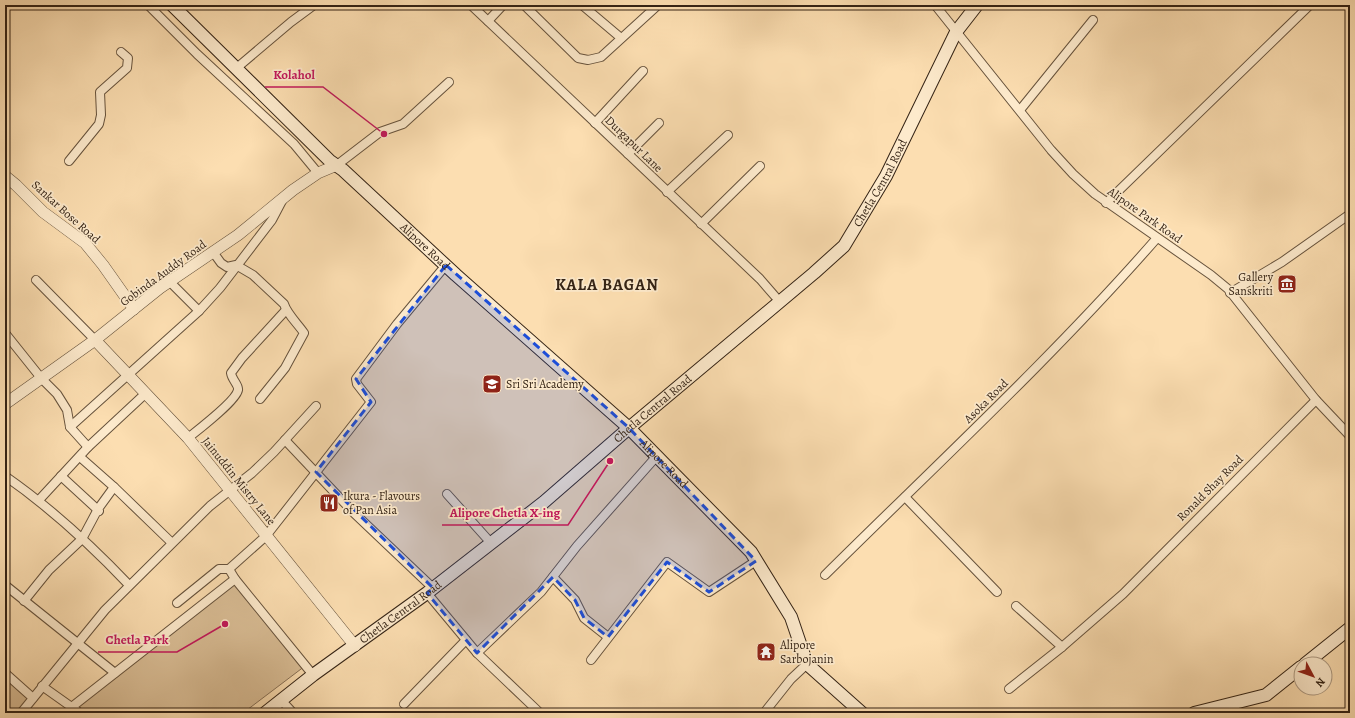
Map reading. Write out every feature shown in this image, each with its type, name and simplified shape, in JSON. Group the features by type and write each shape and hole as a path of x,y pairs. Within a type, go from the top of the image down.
{"main road":[{"name":"Alipore Road","path":"172,5 333,162 629,428 751,552 791,617 807,664 862,713"},
{"name":"Alipore Road","path":"179,5 333,162"},
{"name":"Chetla Central Road","path":"265,713 313,675 430,591 544,502 844,246 886,176 956,32 977,5"},
{"path":"1315,656 1350,628"},
{"path":"1194,713 1266,695 1293,673"}],"street":[{"path":"148,5 197,54 294,144 318,173"},
{"path":"239,66 312,5"},
{"name":"Durgapur Lane","path":"471,5 760,279 780,302"},
{"path":"488,20 503,5"},
{"path":"524,5 578,58 588,60 601,57 658,5"},
{"path":"582,5 621,38"},
{"name":"Alipore Park Road","path":"935,5 1051,150 1073,174 1106,203 1211,275 1230,293 1316,400 1350,436"},
{"path":"1106,203 1310,5"},
{"path":"1020,110 1093,20"},
{"path":"69,161 99,124 101,115 100,92 127,68 128,58 121,52"},
{"path":"595,124 643,71"},
{"path":"333,162 380,132 403,124 449,82"},
{"path":"628,154 659,122"},
{"path":"667,192 728,135"},
{"name":"Gobinda Auddy Road","path":"5,404 95,340 170,282 213,252 333,162"},
{"path":"701,224 760,166"},
{"name":"Sankar Bose Road","path":"5,176 43,212 85,243 134,309"},
{"path":"70,427 126,375 199,311 220,288 236,265 272,220 282,200"},
{"path":"1230,293 1282,262 1349,216"},
{"name":"Asoka Road","path":"825,575 948,457 1107,296 1157,238"},
{"path":"213,252 221,263 227,268 236,265"},
{"path":"236,265 258,280 284,304 286,310 296,320 304,333 285,368 260,399"},
{"path":"177,603 219,570 229,569 266,536 371,402 357,384 356,379 397,324 446,265"},
{"path":"36,280 95,340"},
{"path":"170,282 199,311"},
{"path":"188,438 228,404 237,394 238,388 231,373 246,353 286,310"},
{"path":"5,334 41,378 57,394 67,410 70,427 88,447"},
{"name":"Jainuddin Mistry Lane","path":"95,340 126,375 146,393 188,438 355,646"},
{"path":"39,500 88,447 146,393"},
{"name":"Ronald Shay Road","path":"1009,689 1062,648 1123,594 1316,400"},
{"path":"21,713 99,616 171,542 229,489 252,473 316,406"},
{"path":"285,440 430,591 477,653 540,713"},
{"path":"80,457 114,487 171,542"},
{"path":"477,653 541,592 577,546 656,457"},
{"path":"5,476 39,500 82,538 129,585"},
{"path":"62,476 99,511 98,509"},
{"path":"24,600 49,570 82,538 98,509 114,487"},
{"path":"447,494 491,543"},
{"path":"905,497 997,592"},
{"path":"591,660 667,562 709,592 756,561"},
{"path":"229,569 235,579 313,675"},
{"path":"553,577 575,600 584,618 608,637"},
{"path":"73,706 235,579"},
{"path":"5,585 115,673"},
{"path":"1016,606 1062,648"},
{"path":"404,704 466,640"},
{"path":"764,713 792,679 807,664"},
{"path":"5,673 32,698"},
{"path":"42,686 73,706 80,713"},
{"path":"281,700 293,713"}],"highlighted area":[{"path":"446,265 629,428 756,561 709,592 667,562 608,637 584,618 575,600 553,577 477,653 427,593 433,588 316,472 371,402 356,379"}],"shaded area":[{"path":"233,583 305,666 243,713 84,713 77,707"},
{"path":"5,676 29,698 17,713 5,713"}],"place":[{"name":"Kolahol","path":"384,134"},
{"name":"Gallery Sanskriti","path":"1287,284"},
{"name":"Sri Sri Academy","path":"492,384"},
{"name":"Alipore Chetla X-ing","path":"610,461"},
{"name":"Ikura - Flavours of Pan Asia","path":"329,503"},
{"name":"Chetla Park","path":"225,624"},
{"name":"Alipore Sarbojanin","path":"766,652"}],"district":[{"name":"KALA BAGAN","path":"607,285"}]}
